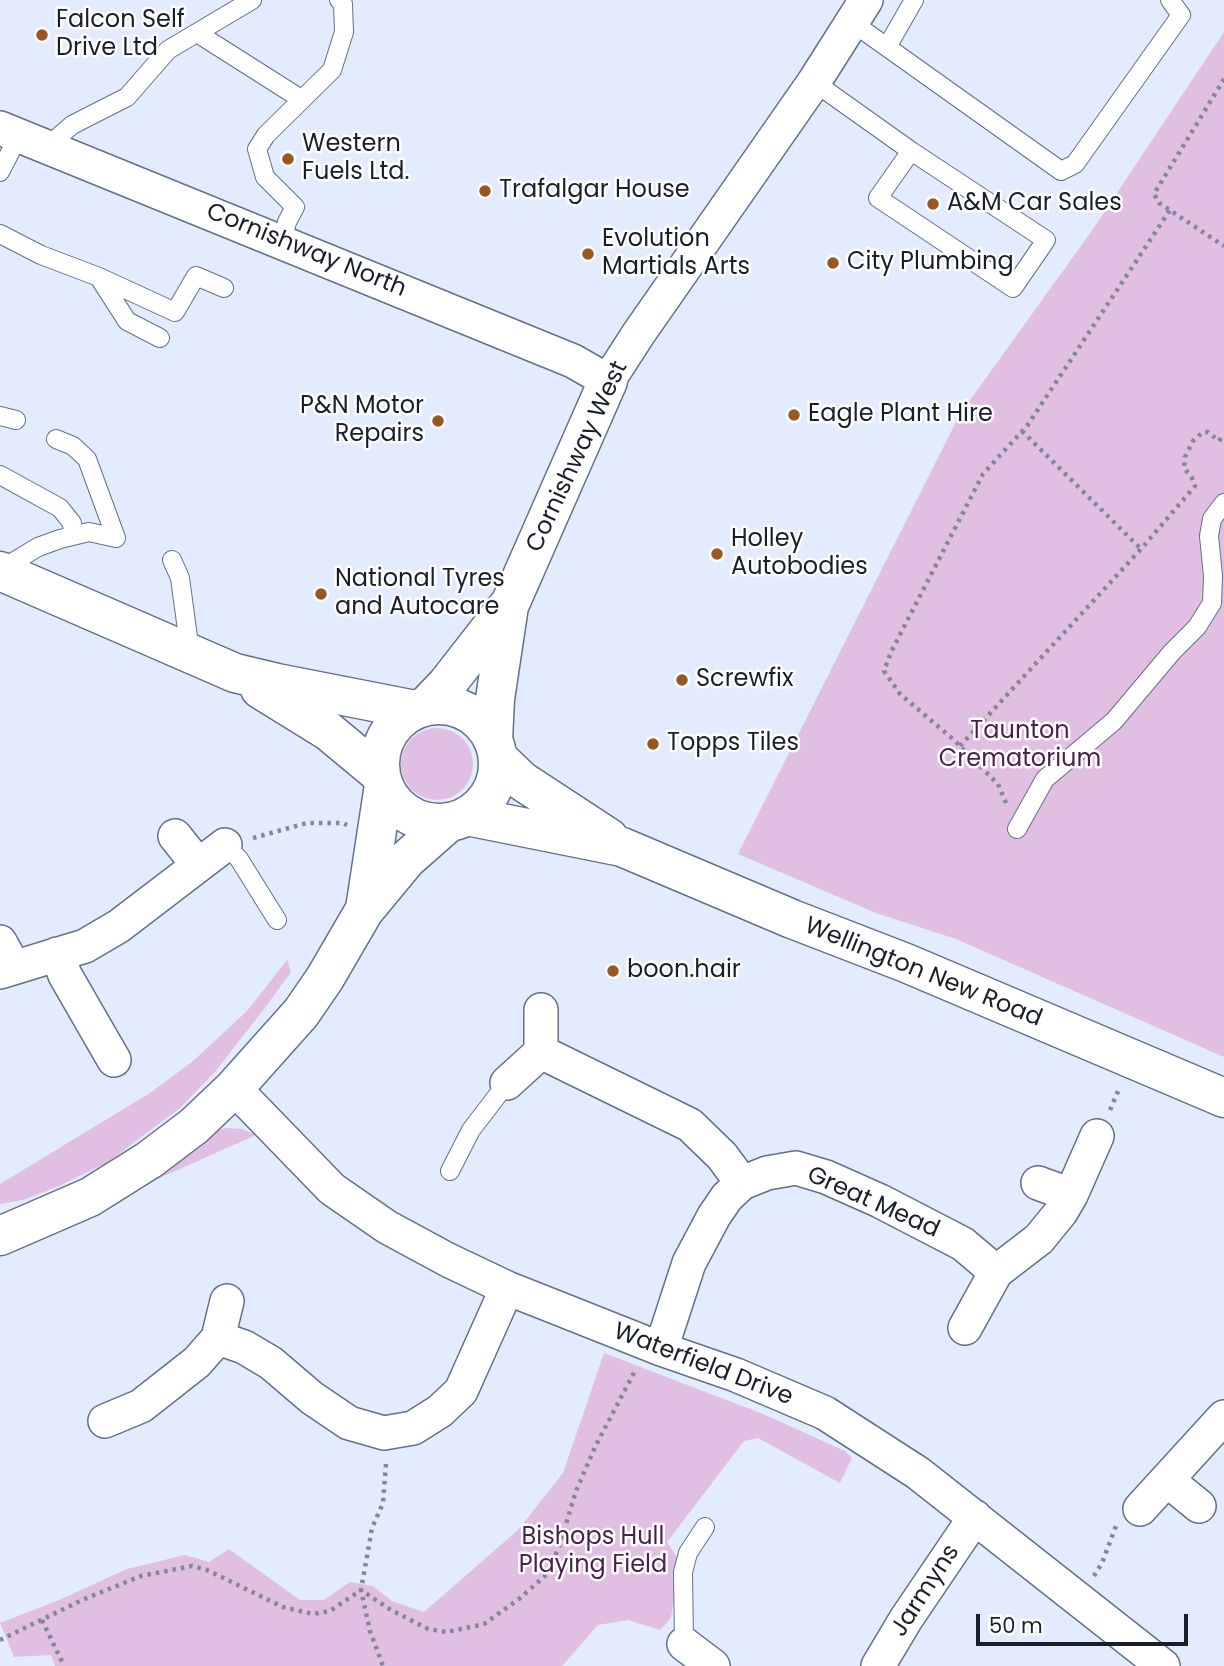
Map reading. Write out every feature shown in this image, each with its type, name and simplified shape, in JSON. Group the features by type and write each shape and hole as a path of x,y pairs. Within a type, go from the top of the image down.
{"main road":[{"name":"Cornishway West","path":"420,708 447,684 509,606 608,381"},
{"path":"0,571 235,673 328,731 382,780 394,803 410,815 429,822 458,819"},
{"name":"Cornishway West","path":"495,749 495,699 509,606"},
{"path":"0,1236 90,1197 149,1160 194,1126 234,1088 301,1013 326,978 365,911 407,859 487,798 494,785 495,749 482,723 466,711 446,705 420,708 235,673"},
{"path":"365,911 382,780 380,755 386,737 398,721 420,708"},
{"name":"Wellington New Road","path":"495,749 522,780 622,847 1224,1098"},
{"name":"Wellington New Road","path":"458,819 622,847"}],"street":[{"name":"Cornishway West","path":"608,381 860,11"},
{"name":"Cornishway North","path":"22,137 573,361 608,381"},
{"path":"175,836 198,865"},
{"path":"4,961 57,954 85,946 119,926 225,845"},
{"path":"57,954 65,975 111,1037"},
{"path":"507,1083 541,1052 541,1010"},
{"path":"541,1052 690,1125 722,1156 742,1183"},
{"name":"Waterfield Drive","path":"234,1088 332,1189 387,1227 506,1288 655,1347 736,1375 824,1413 918,1473 1163,1666"},
{"path":"965,1328 996,1272 1039,1239 1071,1195 1097,1136"},
{"name":"Great Mead","path":"655,1347 690,1263 714,1216 727,1197 742,1183 767,1173 796,1168 826,1177 880,1201 963,1244 996,1272"},
{"path":"1038,1183 1071,1195"},
{"path":"218,1338 244,1347 271,1363 312,1398 349,1423 384,1433 413,1428 440,1411 461,1391 506,1288"},
{"path":"105,1421 147,1414 218,1338 227,1301"},
{"path":"1140,1509 1224,1418"},
{"path":"1167,1480 1199,1506"},
{"name":"Jarmyns","path":"878,1666 906,1619 975,1517"}],"lane":[{"path":"0,172 22,137 72,125 127,97 168,50 252,0"},
{"path":"282,242 295,206 265,177 257,149 266,135 332,70 344,32 343,4 339,0"},
{"path":"887,47 914,0"},
{"path":"860,11 887,47 1062,171 1075,164 1181,15 1170,0"},
{"path":"197,33 301,99"},
{"path":"814,82 911,151 1046,240 1013,288 878,198 911,151"},
{"path":"0,234 41,255 99,277 174,312 197,276 224,288"},
{"path":"99,277 127,321 160,338"},
{"path":"0,571 38,547 74,536 89,532 116,538 86,458 73,446 55,439"},
{"path":"0,475 60,508 72,523 74,536"},
{"path":"1017,829 1045,779 1114,721 1172,652 1197,627 1212,603 1213,576 1209,536 1212,519 1224,503"},
{"path":"172,560 180,578 191,654"},
{"path":"225,845 245,869 277,920"},
{"path":"450,1171 471,1130 507,1083"},
{"path":"705,1527 688,1553 683,1572 707,1654"}],"path":[{"path":"1224,79 1154,194 1159,202 1224,246"},
{"path":"1017,829 998,784 960,746 900,694 884,671 891,652 983,474 1022,431 1170,210"},
{"path":"1022,431 1141,549"},
{"path":"960,746 1141,549 1195,486 1184,468 1185,457 1193,441 1203,432 1209,432 1219,441 1224,434"},
{"path":"225,845 307,823 343,823 375,840"},
{"path":"1097,1136 1113,1105 1130,1059"},
{"path":"361,1590 391,1610 428,1629 447,1632 484,1624 519,1600 547,1574 559,1547 576,1491 596,1445 655,1347"},
{"path":"383,1666 370,1631 361,1590 372,1528 383,1503 386,1477 384,1433"},
{"path":"1076,1599 1102,1563 1120,1517 1140,1509"},
{"path":"0,1640 141,1576 192,1566 207,1570 283,1607 313,1615 330,1611 361,1590"},
{"path":"42,1620 64,1666"}],"green space":[{"name":"Taunton Crematorium","path":"1224,32 1224,1057 956,939 876,913 738,854 960,414 1091,232"},
{"path":"444,728 463,738 471,750 471,778 463,790 451,798 430,800 411,790 403,778 401,757 411,738 423,730"},
{"path":"287,960 291,972 215,1072 180,1108 108,1162 23,1200 0,1204 0,1184 150,1093 193,1061 247,1011"},
{"path":"225,1128 242,1129 256,1135 133,1190 214,1131"},
{"name":"Bishops Hull Playing Field","path":"604,1353 763,1414 845,1451 852,1458 840,1483 758,1438 744,1441 667,1542 679,1560 671,1618 660,1630 628,1620 598,1625 562,1666 55,1666 51,1655 14,1657 0,1623 127,1569 185,1555 209,1562 229,1549 300,1600 324,1600 350,1582 373,1586 392,1601 424,1612 518,1530 563,1473"}],"place":[{"name":"Falcon Self Drive Ltd","path":"42,35"},
{"name":"Western Fuels Ltd.","path":"288,159"},
{"name":"Trafalgar House","path":"485,191"},
{"name":"A&M Car Sales","path":"933,204"},
{"name":"Evolution Martials Arts","path":"588,254"},
{"name":"City Plumbing","path":"833,263"},
{"name":"Eagle Plant Hire","path":"794,415"},
{"name":"P&N Motor Repairs","path":"438,421"},
{"name":"Holley Autobodies","path":"717,554"},
{"name":"National Tyres and Autocare","path":"321,594"},
{"name":"Screwfix","path":"682,680"},
{"name":"Topps Tiles","path":"653,744"},
{"name":"boon.hair","path":"613,971"}]}
